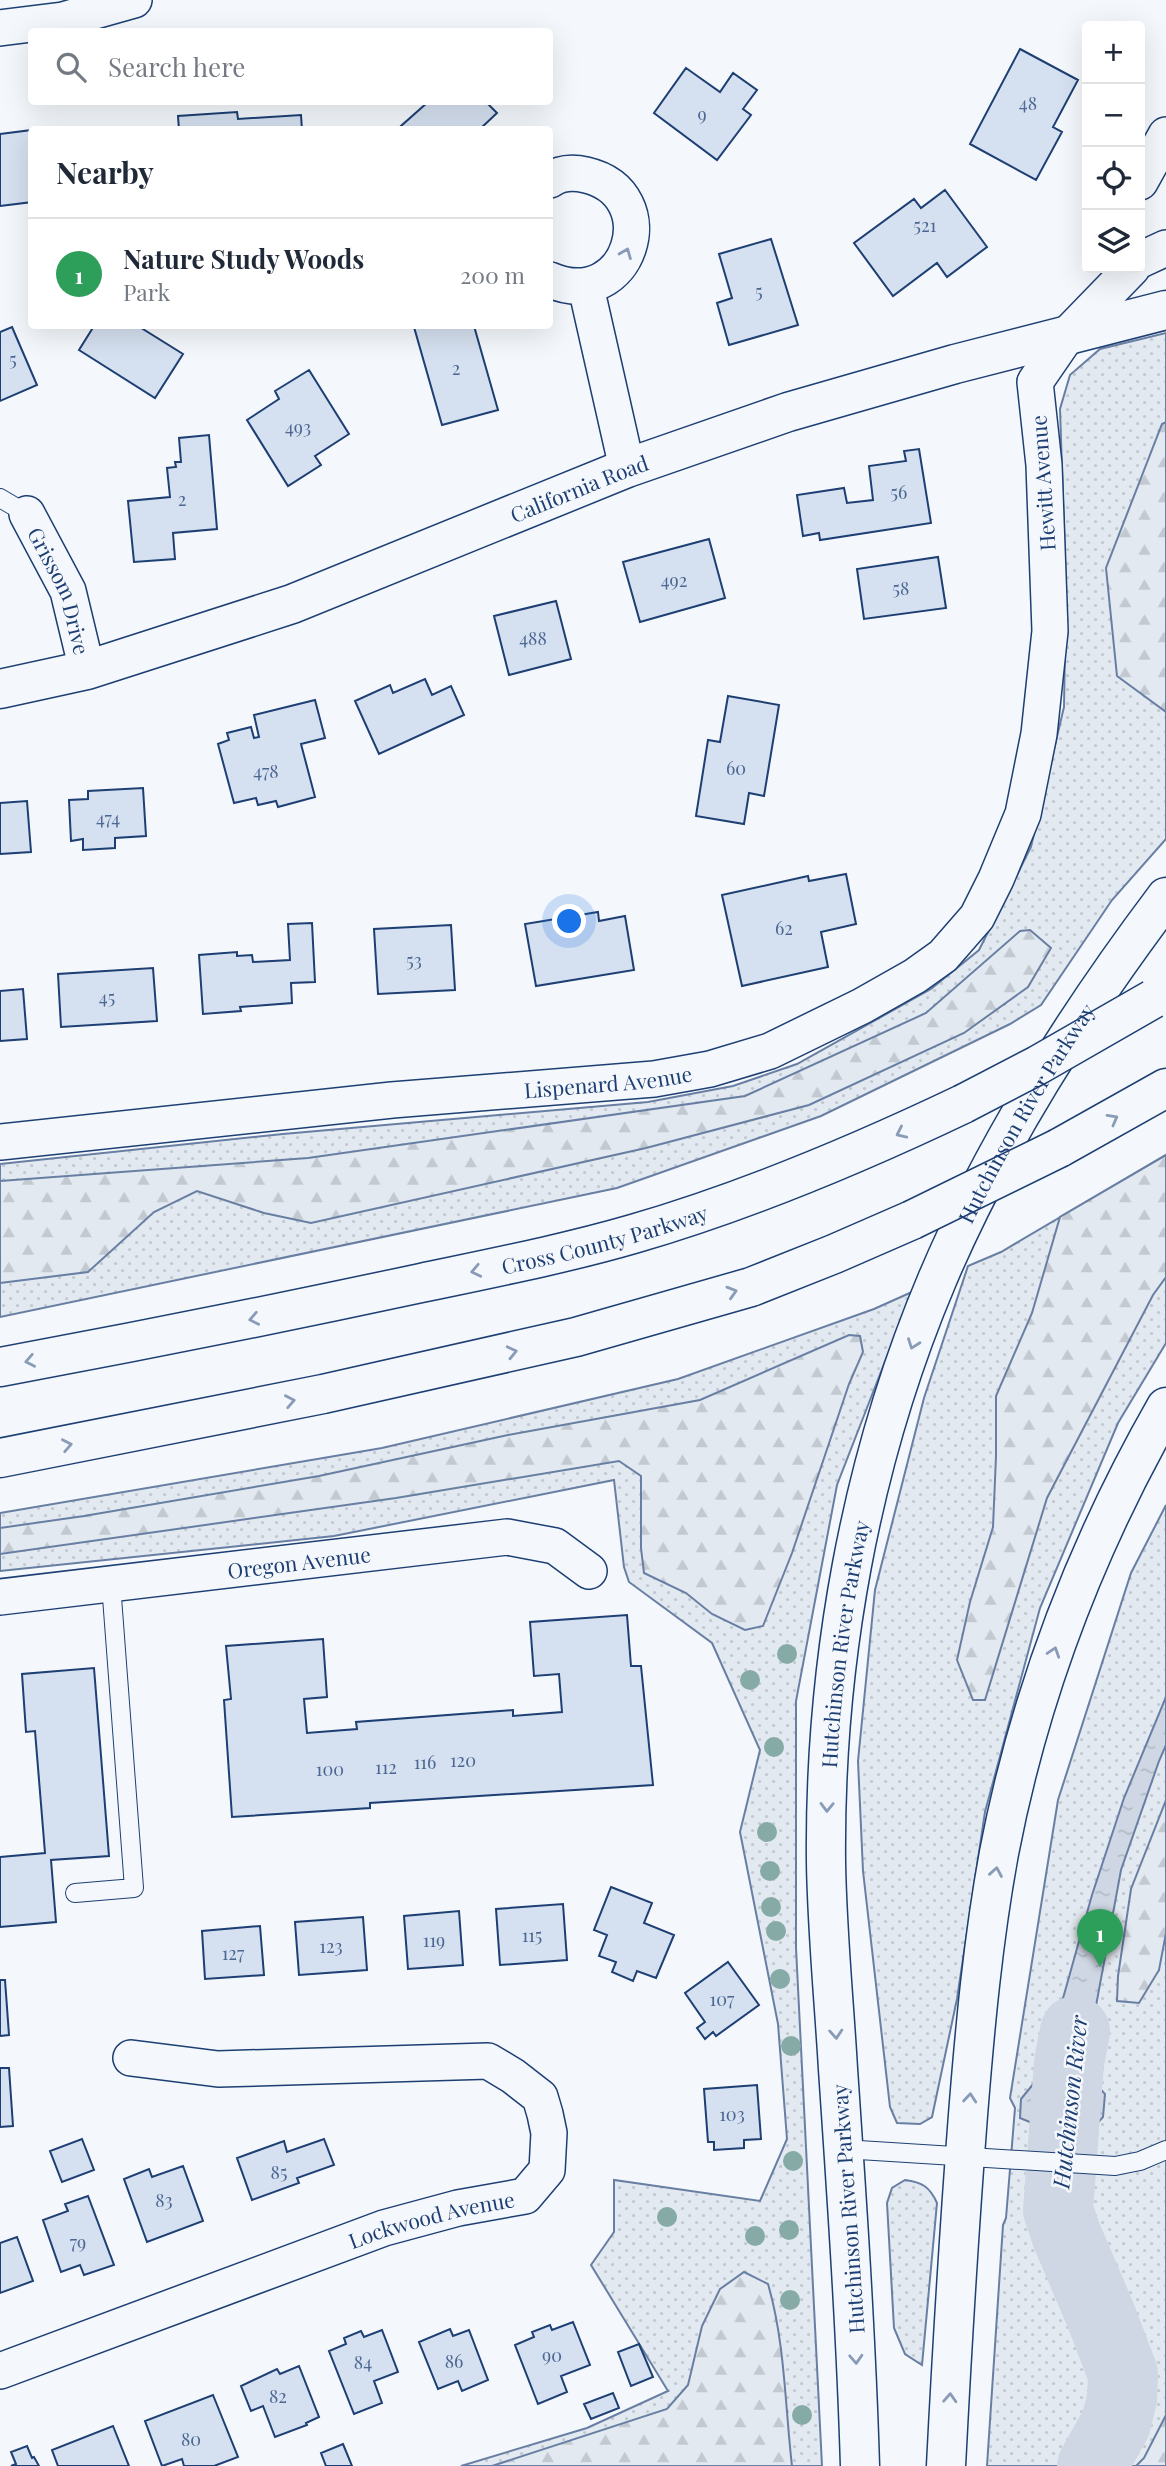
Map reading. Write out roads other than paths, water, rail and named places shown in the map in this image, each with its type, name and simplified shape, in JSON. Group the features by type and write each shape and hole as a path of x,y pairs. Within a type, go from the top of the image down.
{"main road":[{"name":"California Road","path":"0,689 87,670 292,604 628,468 789,412 1068,334 1166,310"},
{"name":"Hutchinson River Parkway","path":"860,2466 851,2248 828,1910 827,1792 831,1723 850,1582 880,1446 903,1370 937,1280 1002,1147 1040,1083 1129,946 1166,897"},
{"name":"Cross County Parkway","path":"0,1367 272,1315 558,1254 632,1234 778,1186 855,1154 963,1104 1160,995"},
{"path":"0,1458 323,1394 576,1337 751,1287 912,1220 1059,1148 1166,1088"},
{"path":"946,2466 965,2156 988,1922 1000,1852 1015,1781 1056,1644 1081,1580 1142,1450 1166,1407"}],"street":[{"path":"0,28 63,20 134,0"},
{"path":"1145,173 1166,135"},
{"path":"553,178 576,172 599,178 615,188 625,202 632,221 630,248 620,266 605,279 586,286 562,285 553,281"},
{"path":"1145,258 1166,248"},
{"name":"Hewitt Avenue","path":"1039,734 1051,631 1044,466 1035,382 1068,334 1127,273"},
{"path":"586,286 628,468"},
{"name":"Grissom Drive","path":"14,506 68,591 87,670"},
{"name":"Lispenard Avenue","path":"0,1142 379,1101 654,1079 710,1069 770,1051 862,1006 915,976 943,956 969,927 996,879 1023,814 1039,734"},
{"name":"Oregon Avenue","path":"0,1597 508,1537 555,1546 589,1571"},
{"name":"Lockwood Avenue","path":"0,2371 383,2228 458,2208 525,2196 547,2170 549,2133 540,2097 488,2061 218,2069 131,2057"}],"lane":[{"path":"75,1893 134,1888 111,1584"},
{"path":"843,2149 1115,2166 1140,2161 1166,2150"}],"water":[{"path":"1166,1697 1166,1745 1121,1870 1084,2071 1105,2094 1103,2117 1092,2129 1042,2127 1020,2118 1021,2099 1048,2066 1060,2009 1092,1895 1124,1798"},
{"path":"1044,2197 1088,2199 1093,2211 1089,2239 1094,2260 1139,2357 1140,2397 1118,2453 1105,2466 1082,2466 1109,2411 1109,2370 1084,2298 1040,2209"}],"waterway":[{"name":"Hutchinson River","path":"1075,2031 1069,2063 1058,2210 1123,2374 1122,2399 1116,2423 1092,2466"}],"place":[{"name":"Nature Study Woods","path":"1100,1967"}]}
